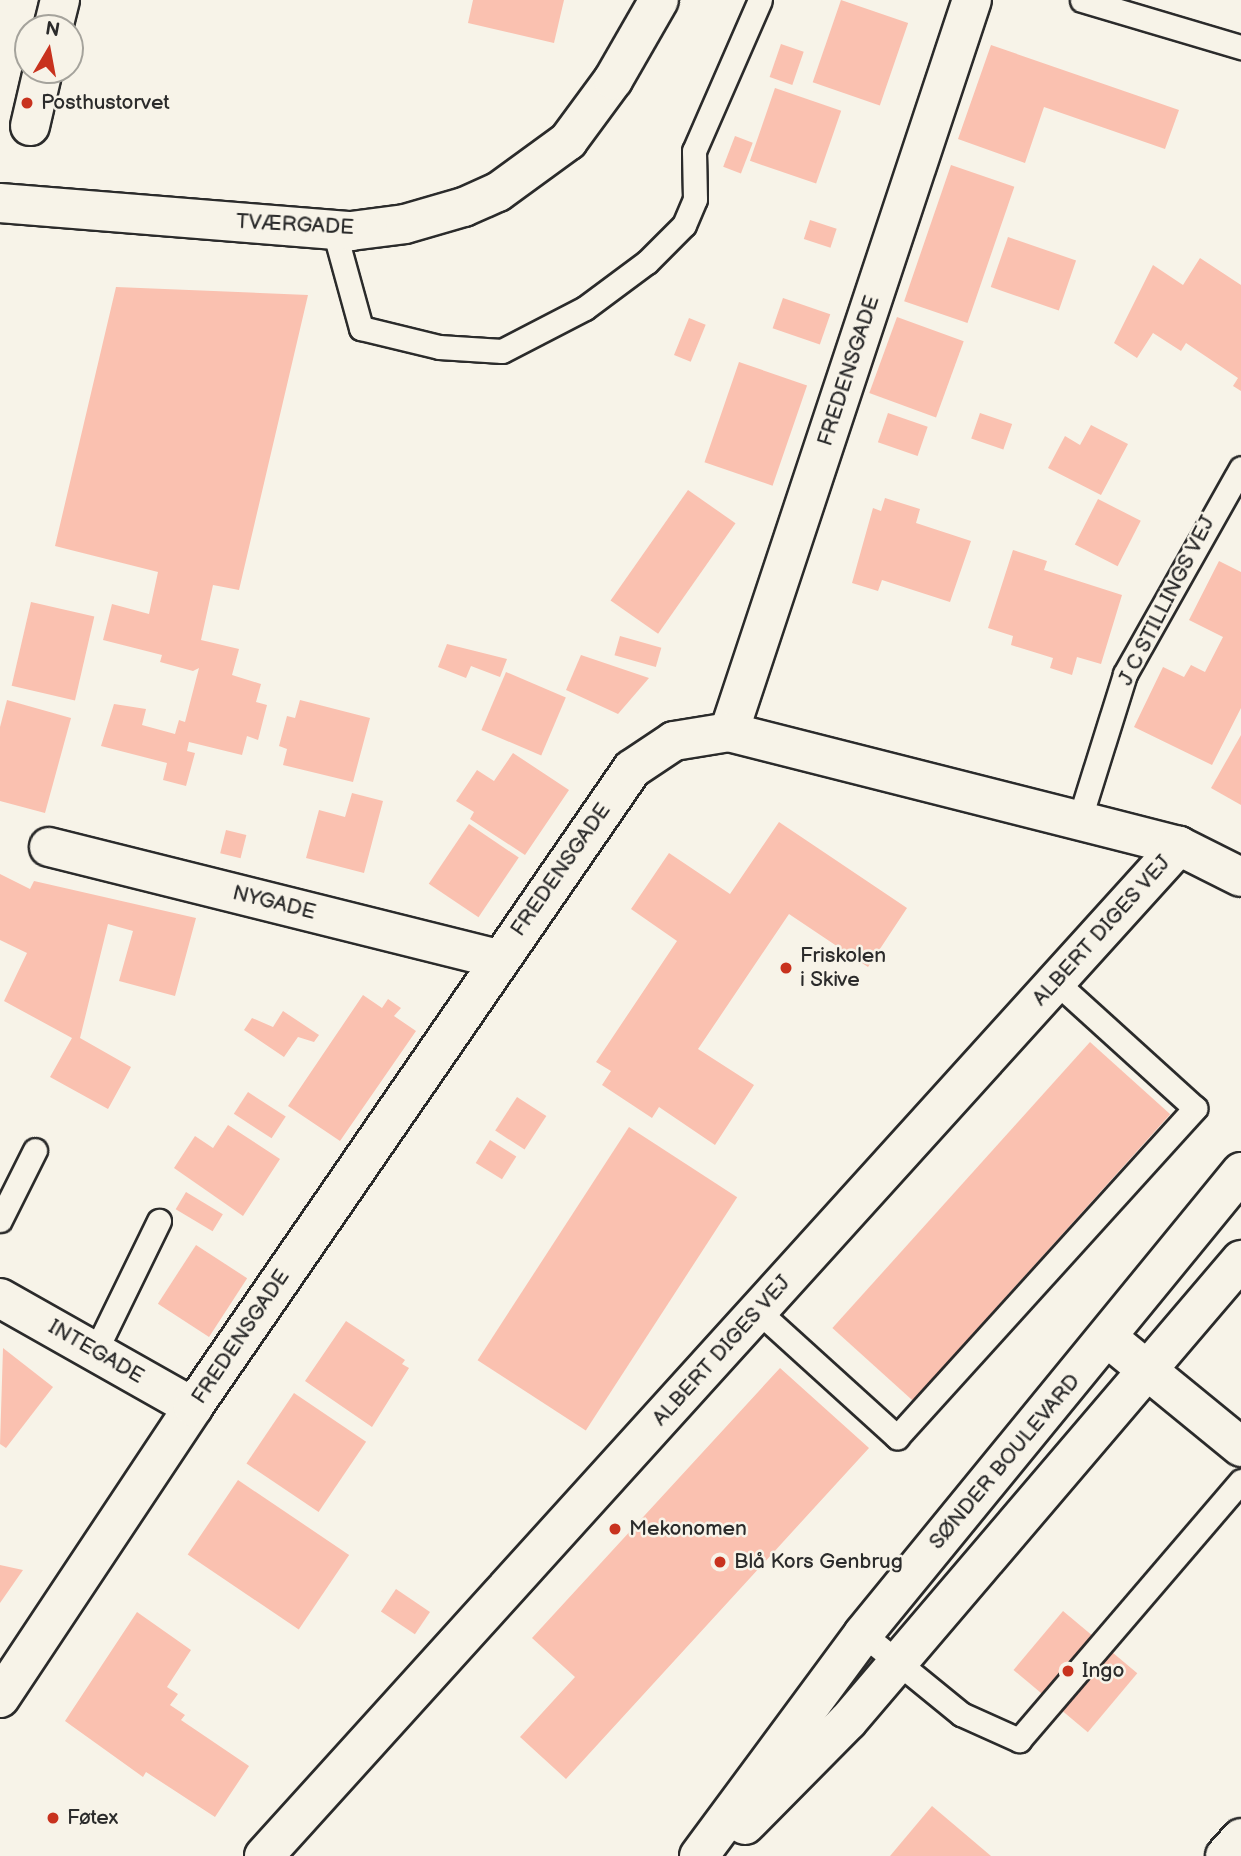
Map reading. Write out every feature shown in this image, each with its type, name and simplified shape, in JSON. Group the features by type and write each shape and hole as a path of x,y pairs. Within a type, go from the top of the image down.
{"street":[{"name":"TVÆRGADE","path":"0,203 334,230 405,224 464,207 525,173 568,141 593,110 659,0"},
{"name":"FREDENSGADE","path":"0,1698 193,1407 632,769 674,741 729,732 972,0"},
{"path":"30,126 40,84"},
{"path":"729,732 1179,846 1241,877"},
{"name":"NYGADE","path":"49,846 499,959"},
{"name":"ALBERT DIGES VEJ","path":"264,1856 1179,846"},
{"name":"SØNDER BOULEVARD","path":"699,1856 863,1633 1108,1338 1241,1172"},
{"path":"714,1856 848,1721 1150,1372 1241,1260"},
{"name":"INTEGADE","path":"0,1298 193,1407"},
{"path":"1108,1338 1241,1447"},
{"path":"1225,1856 1241,1838"}],"lane":[{"path":"334,230 361,328 439,347 502,351 585,308 647,262 684,225 695,199 694,152 760,0"},
{"path":"1082,0 1241,47"},
{"name":"J C STILLINGS VEJ","path":"1079,821 1125,674 1241,468"},
{"path":"758,1311 897,1437 1195,1108 1056,982"},
{"path":"0,1220 35,1150"},
{"path":"95,1352 159,1221"},
{"path":"863,1633 961,1714 1019,1740 1241,1481"}],"building":[{"path":"473,0 564,0 554,43 468,23"},
{"path":"841,0 908,23 880,105 813,82"},
{"path":"781,44 804,52 792,85 770,77"},
{"path":"991,45 1179,110 1165,149 1044,107 1025,163 958,139"},
{"path":"775,88 841,111 816,184 750,161"},
{"path":"735,136 753,143 741,174 723,167"},
{"path":"951,165 1014,187 967,323 904,301"},
{"path":"810,220 837,229 830,248 804,239"},
{"path":"1008,237 1076,260 1059,311 991,287"},
{"path":"1200,258 1241,285 1241,391 1233,386 1238,378 1186,343 1181,351 1153,333 1137,358 1114,343 1153,265 1183,285"},
{"path":"116,287 308,295 239,590 213,585 201,640 239,649 232,675 261,684 256,702 267,705 258,740 247,736 242,755 189,742 187,751 195,753 186,786 163,780 167,763 101,746 114,704 146,709 142,725 175,734 179,720 185,722 199,668 193,671 160,662 162,655 103,640 112,604 149,614 158,572 55,546"},
{"path":"783,298 830,314 820,345 773,328"},
{"path":"897,317 964,341 936,417 869,393"},
{"path":"689,318 706,325 691,362 674,355"},
{"path":"739,362 807,385 773,486 704,462"},
{"path":"888,413 928,427 918,456 878,442"},
{"path":"980,413 1012,424 1003,450 971,439"},
{"path":"1091,425 1128,444 1101,495 1048,468 1065,436 1080,445"},
{"path":"688,490 736,523 658,634 611,601"},
{"path":"885,498 920,509 916,523 971,541 950,602 882,580 878,591 852,583 873,508 881,511"},
{"path":"1098,499 1141,521 1118,566 1075,544"},
{"path":"1013,550 1047,561 1044,570 1122,595 1101,664 1077,657 1072,675 1050,668 1053,658 1011,645 1013,636 988,628"},
{"path":"1219,561 1241,572 1241,708 1212,765 1134,727 1163,667 1184,677 1191,665 1205,672 1223,637 1189,620"},
{"path":"31,602 94,617 75,700 12,686"},
{"path":"620,636 661,648 656,667 614,655"},
{"path":"447,644 507,659 500,677 471,666 466,678 438,667"},
{"path":"581,655 649,678 618,714 566,690"},
{"path":"506,672 566,697 541,755 481,730"},
{"path":"7,700 71,718 45,813 0,801 0,727"},
{"path":"300,700 370,718 353,782 283,765 287,749 279,746 287,716 295,718"},
{"path":"1241,735 1241,805 1211,788"},
{"path":"513,753 569,790 525,855 470,819 474,812 456,801 477,770 494,781"},
{"path":"352,793 383,801 364,873 306,858 319,810 345,817"},
{"path":"779,822 907,908 868,967 789,914 698,1049 754,1085 715,1145 659,1107 652,1118 602,1085 611,1071 596,1062 677,941 631,909 669,853 730,894"},
{"path":"469,824 519,858 478,917 429,884"},
{"path":"226,830 246,835 241,858 220,853"},
{"path":"0,874 30,889 34,881 196,918 175,996 119,981 133,931 108,924 80,1038 131,1067 108,1109 50,1077 72,1038 4,1001 27,953 0,940"},
{"path":"363,995 382,1008 388,999 401,1008 394,1016 416,1031 340,1141 288,1106"},
{"path":"283,1011 319,1035 314,1042 298,1037 284,1057 244,1030 252,1018 273,1027"},
{"path":"1090,1042 1170,1114 913,1400 832,1328"},
{"path":"248,1092 286,1117 272,1138 234,1114"},
{"path":"517,1097 546,1116 525,1150 495,1131"},
{"path":"228,1125 280,1159 243,1216 174,1168 195,1136 213,1148"},
{"path":"629,1127 737,1197 586,1430 478,1360"},
{"path":"490,1140 516,1156 502,1179 476,1163"},
{"path":"186,1192 223,1214 213,1231 176,1209"},
{"path":"196,1245 247,1278 209,1337 158,1304"},
{"path":"346,1321 405,1360 402,1364 409,1368 372,1427 305,1381"},
{"path":"3,1348 53,1387 6,1448 0,1444"},
{"path":"780,1368 869,1448 566,1779 520,1737 575,1677 532,1638"},
{"path":"294,1393 366,1442 319,1512 246,1463"},
{"path":"238,1480 349,1555 299,1630 188,1555"},
{"path":"0,1565 23,1570 0,1603"},
{"path":"396,1589 430,1612 415,1634 381,1611"},
{"path":"1063,1611 1137,1673 1088,1732 1014,1670"},
{"path":"137,1612 191,1650 167,1687 178,1694 170,1705 185,1715 181,1720 249,1766 215,1817 146,1772 143,1777 65,1721"},
{"path":"932,1806 991,1856 890,1856"}],"place":[{"name":"Posthustorvet","path":"27,103"},
{"name":"Friskolen i Skive","path":"786,968"},
{"name":"Mekonomen","path":"615,1529"},
{"name":"Blå Kors Genbrug","path":"720,1562"},
{"name":"Ingo","path":"1068,1671"},
{"name":"Føtex","path":"53,1818"}]}
